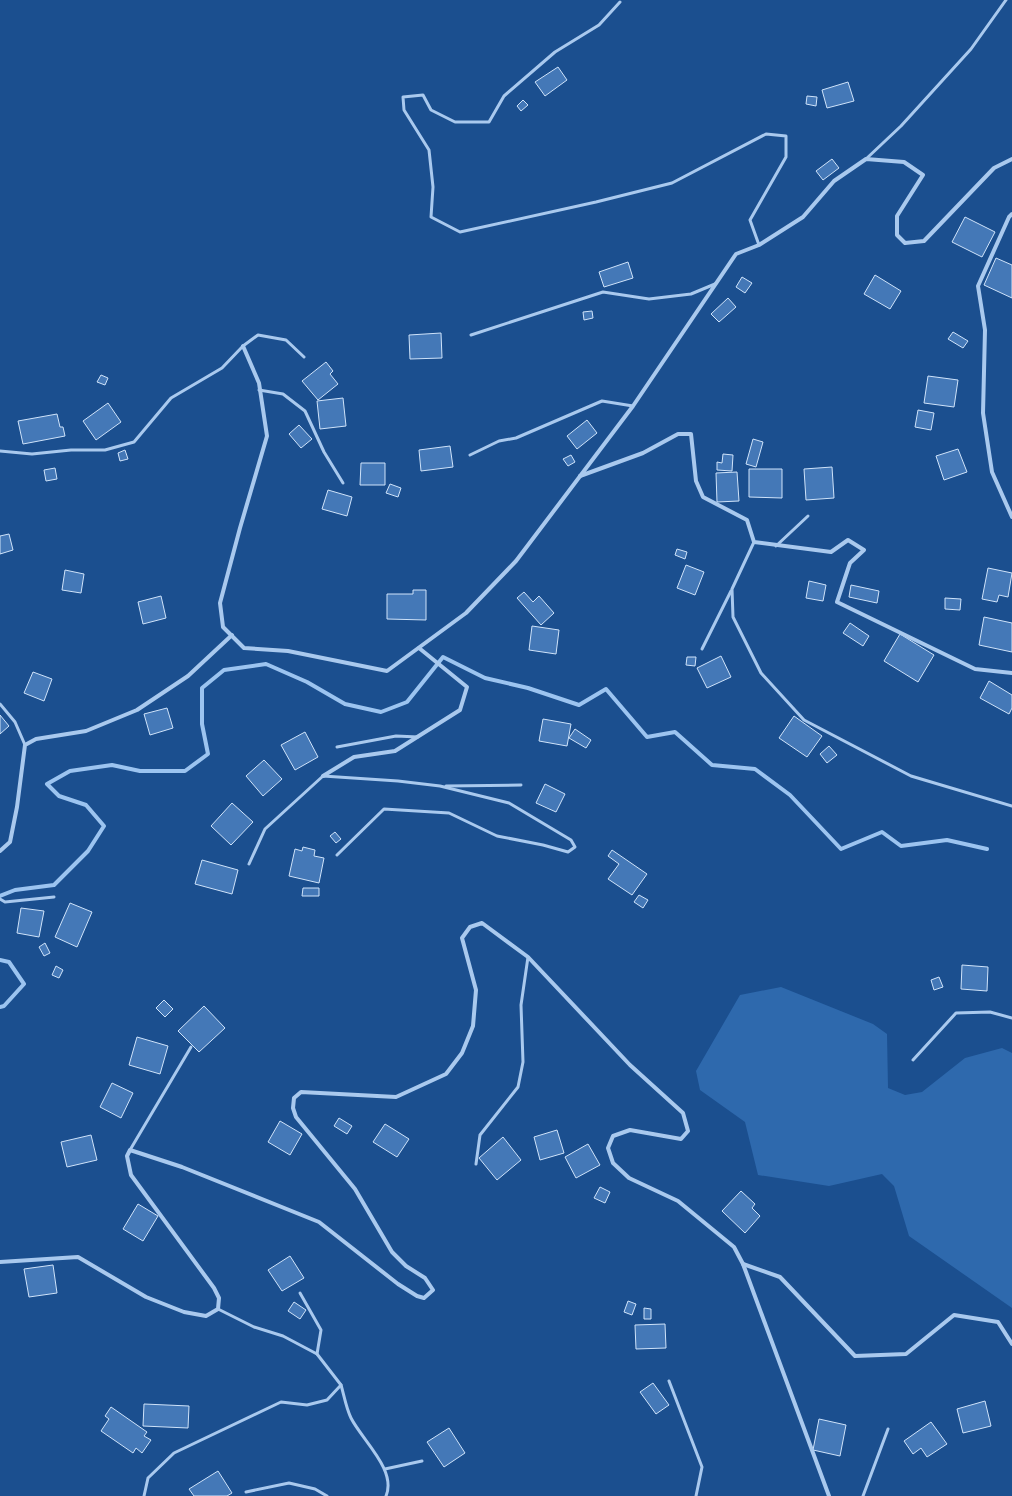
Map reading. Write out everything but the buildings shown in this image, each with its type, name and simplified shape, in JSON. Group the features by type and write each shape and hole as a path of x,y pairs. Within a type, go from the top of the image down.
{"street":[{"path":"243,346 259,383 267,436 220,603 223,627 244,648 288,651 387,671 466,613 516,560 633,406 736,254 759,245 803,217 834,181 866,159 904,162 923,175 897,216 896,235 905,243 924,242 994,168 1012,159"},
{"path":"1012,214 1009,217 978,286 985,330 983,413 992,472 1012,517"},
{"path":"580,476 643,453 678,434 691,434 696,481 703,496 747,520 754,542 831,552 848,540 864,550 850,563 837,602 975,668 1012,673"},
{"path":"0,851 10,842 17,807 25,745 36,739 86,732 136,710 188,676 232,635"},
{"path":"323,776 354,757 395,751 460,710 467,687 419,648"},
{"path":"0,1262 78,1257 146,1297 184,1312 206,1316 218,1309 218,1298 214,1288 131,1175 127,1156 130,1150 182,1167 319,1222 398,1284 417,1296 424,1298 433,1290 430,1283 406,1266 392,1252 355,1189 296,1117 293,1108 294,1098 301,1092 396,1097 446,1074 462,1053 473,1026 476,990 462,938 470,927 482,923 528,957 630,1065 683,1113 688,1131 681,1139 630,1130 613,1136 608,1148 613,1163 629,1178 678,1201 734,1247 743,1264 829,1496"},
{"path":"743,1264 780,1277 854,1356 906,1354 954,1315 998,1322 1012,1344"}],"lane":[{"path":"866,159 901,126 971,49 1006,0"},
{"path":"620,2 599,25 555,52 504,96 489,122 455,122 431,110 423,95 403,97 404,110 429,150 433,187 431,217 460,232 596,202 672,183 766,134 786,136 786,157 750,220 759,245"},
{"path":"471,335 603,292 649,299 691,294 716,283"},
{"path":"0,451 32,454 71,450 106,450 134,442 171,398 222,368 243,346 258,335 286,340 304,357"},
{"path":"259,390 283,394 305,411 324,452 343,483"},
{"path":"470,455 499,441 516,438 602,401 633,406"},
{"path":"776,546 808,516"},
{"path":"702,649 754,542"},
{"path":"732,589 732,618 761,673 804,720 911,776 1012,806"},
{"path":"0,704 15,722 25,745"},
{"path":"337,747 396,736 418,737"},
{"path":"249,864 265,829 323,776 398,781 440,786 509,803 571,840 575,847 568,852 543,845 497,836 449,813 384,809 337,855"},
{"path":"440,786 522,785"},
{"path":"0,899 5,902 54,897"},
{"path":"476,1164 480,1135 518,1087 522,1062 521,1005 528,957"},
{"path":"914,1060 956,1013 990,1012 1012,1018"},
{"path":"130,1150 191,1047"},
{"path":"300,1293 321,1330 317,1354"},
{"path":"218,1309 254,1327 283,1336 317,1354 342,1385 350,1417 385,1469 389,1490 386,1496"},
{"path":"669,1381 702,1467 696,1496"},
{"path":"144,1496 148,1478 174,1453 281,1402 307,1404 327,1400 342,1385"},
{"path":"863,1496 888,1429"},
{"path":"385,1469 422,1461"},
{"path":"246,1492 289,1483 314,1490 327,1496"}],"shaded area":[{"path":"781,987 873,1024 887,1034 888,1088 905,1095 922,1092 965,1058 1002,1048 1012,1053 1012,1308 909,1236 894,1186 882,1174 829,1186 758,1175 745,1122 700,1090 696,1071 740,995"}],"waterway":[{"path":"0,896 15,890 54,885 88,851 104,826 86,805 59,796 47,784 70,771 112,765 140,771 185,771 208,754 202,724 202,688 224,670 266,664 307,682 345,704 381,712 407,702 443,657 485,678 528,688 579,705 606,689 647,737 675,732 712,765 755,769 790,795 841,849 882,832 901,846 947,840 987,849"},
{"path":"0,960 9,962 24,984 4,1006 0,1007"}]}
